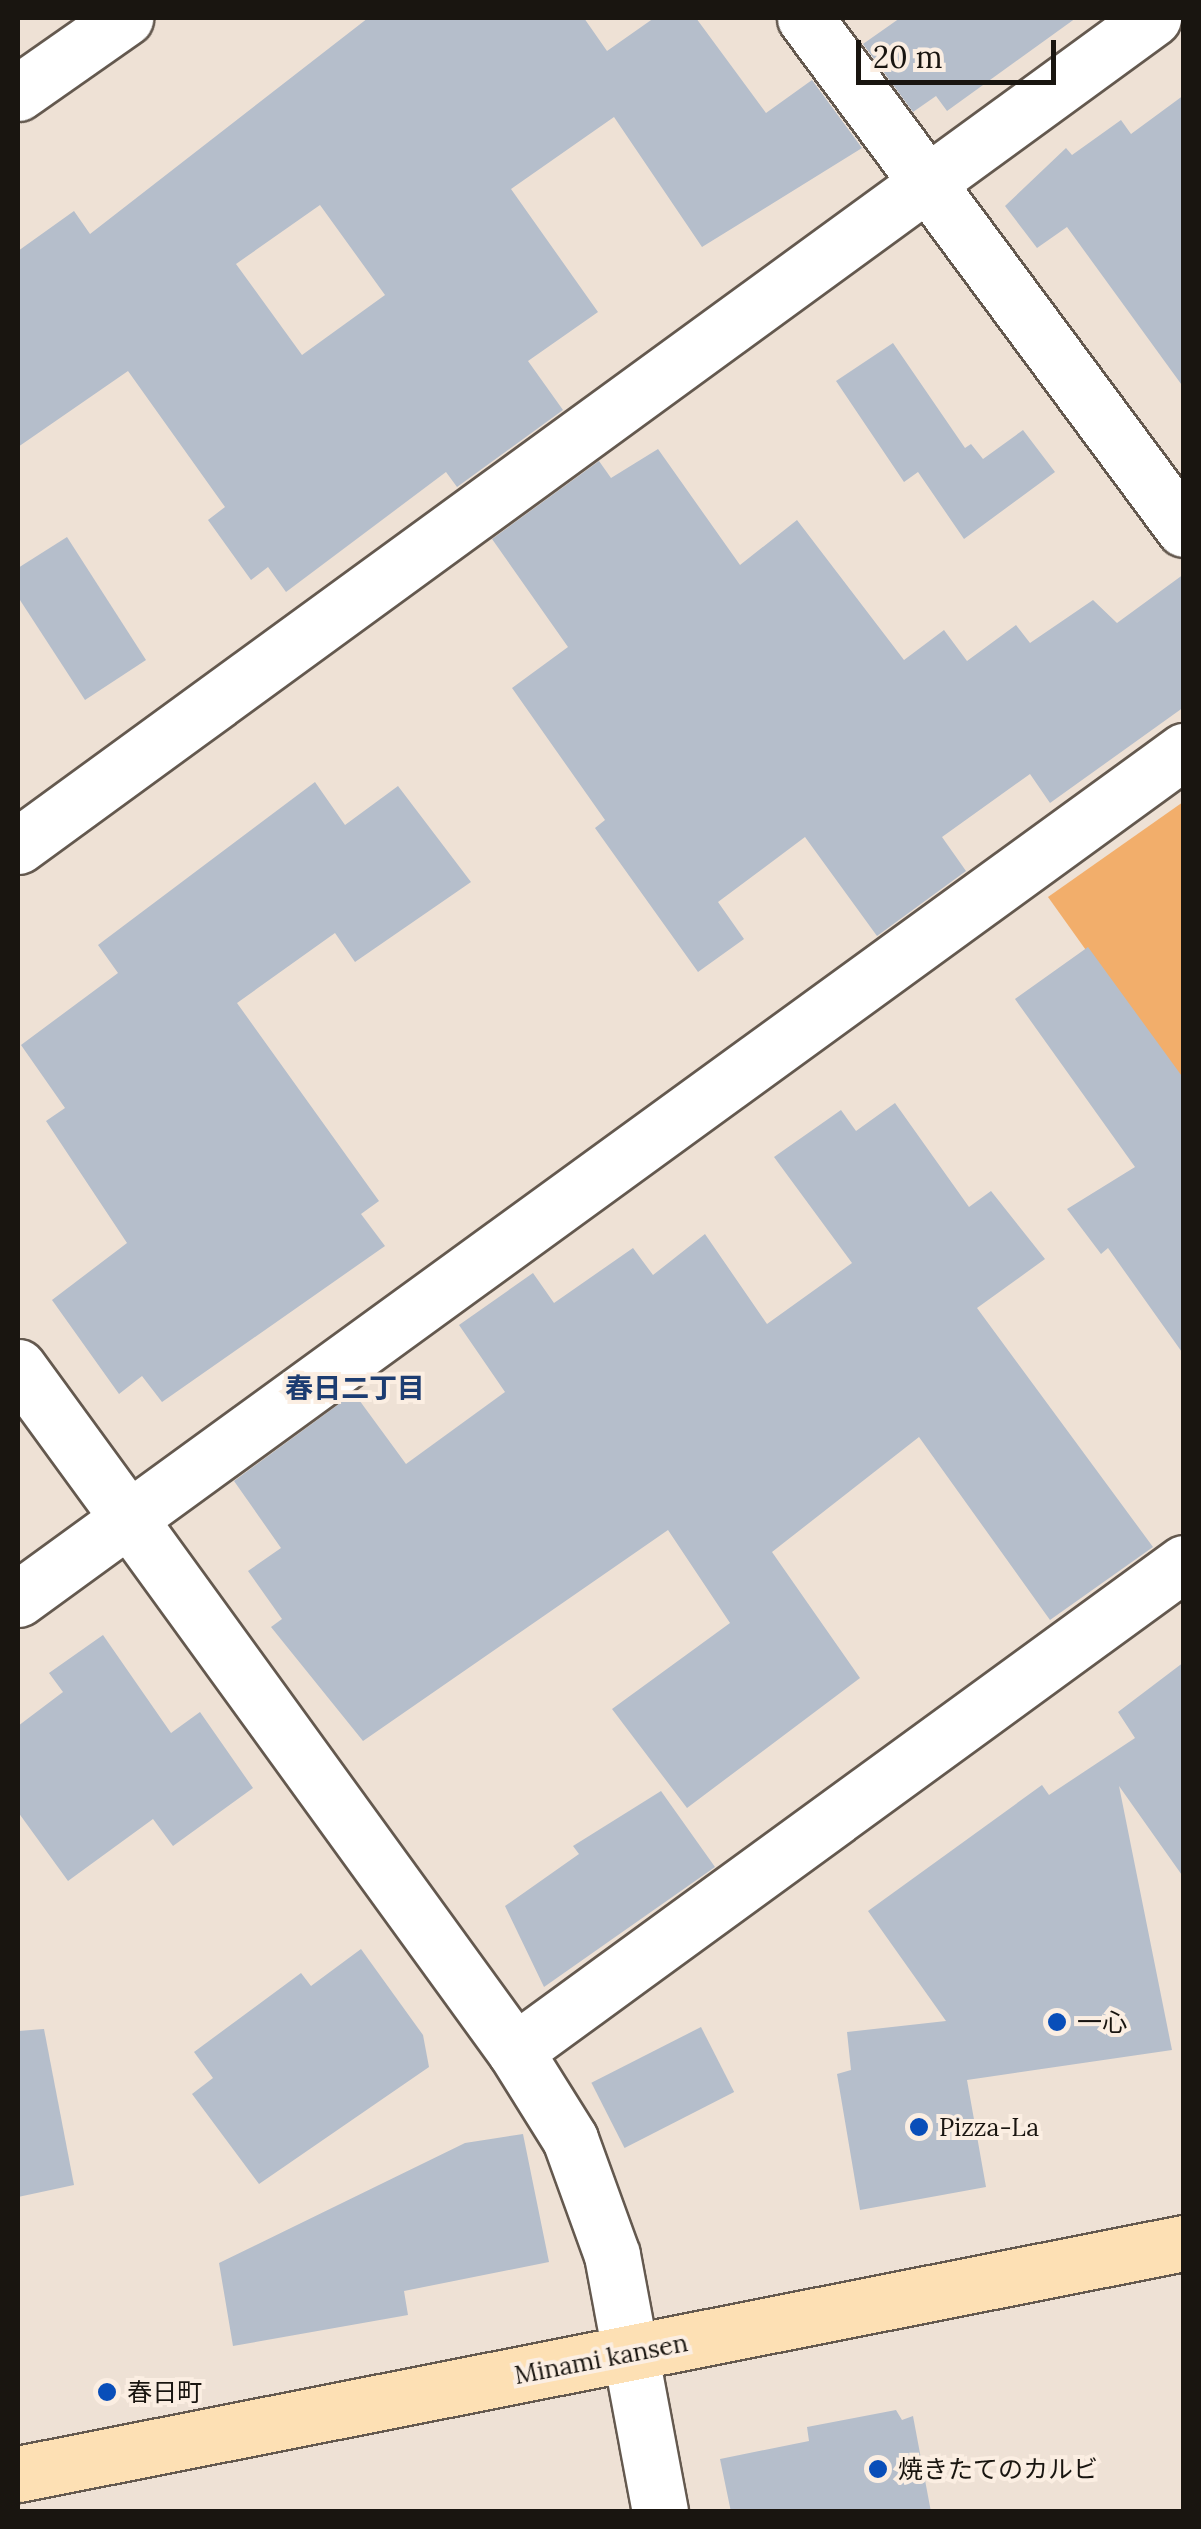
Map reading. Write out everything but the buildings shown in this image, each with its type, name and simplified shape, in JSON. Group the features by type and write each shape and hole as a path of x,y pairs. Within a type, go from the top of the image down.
{"main road":[{"name":"Minami kansen","path":"18,2474 1184,2243"}],"street":[{"path":"18,94 125,18"},
{"path":"805,18 1184,529"},
{"path":"18,846 1154,18"},
{"path":"18,1599 1184,751"},
{"path":"18,1367 516,2051 570,2139 612,2255 660,2512"},
{"path":"516,2051 1184,1563"}],"shaded area":[{"path":"1183,802 1183,1086 1048,897"}],"place":[{"name":"一心","path":"1057,2022"},
{"name":"Pizza-La","path":"919,2127"},
{"name":"春日町","path":"107,2392"},
{"name":"焼きたてのカルビ","path":"878,2469"}],"district":[{"name":"春日二丁目","path":"355,1388"}]}
